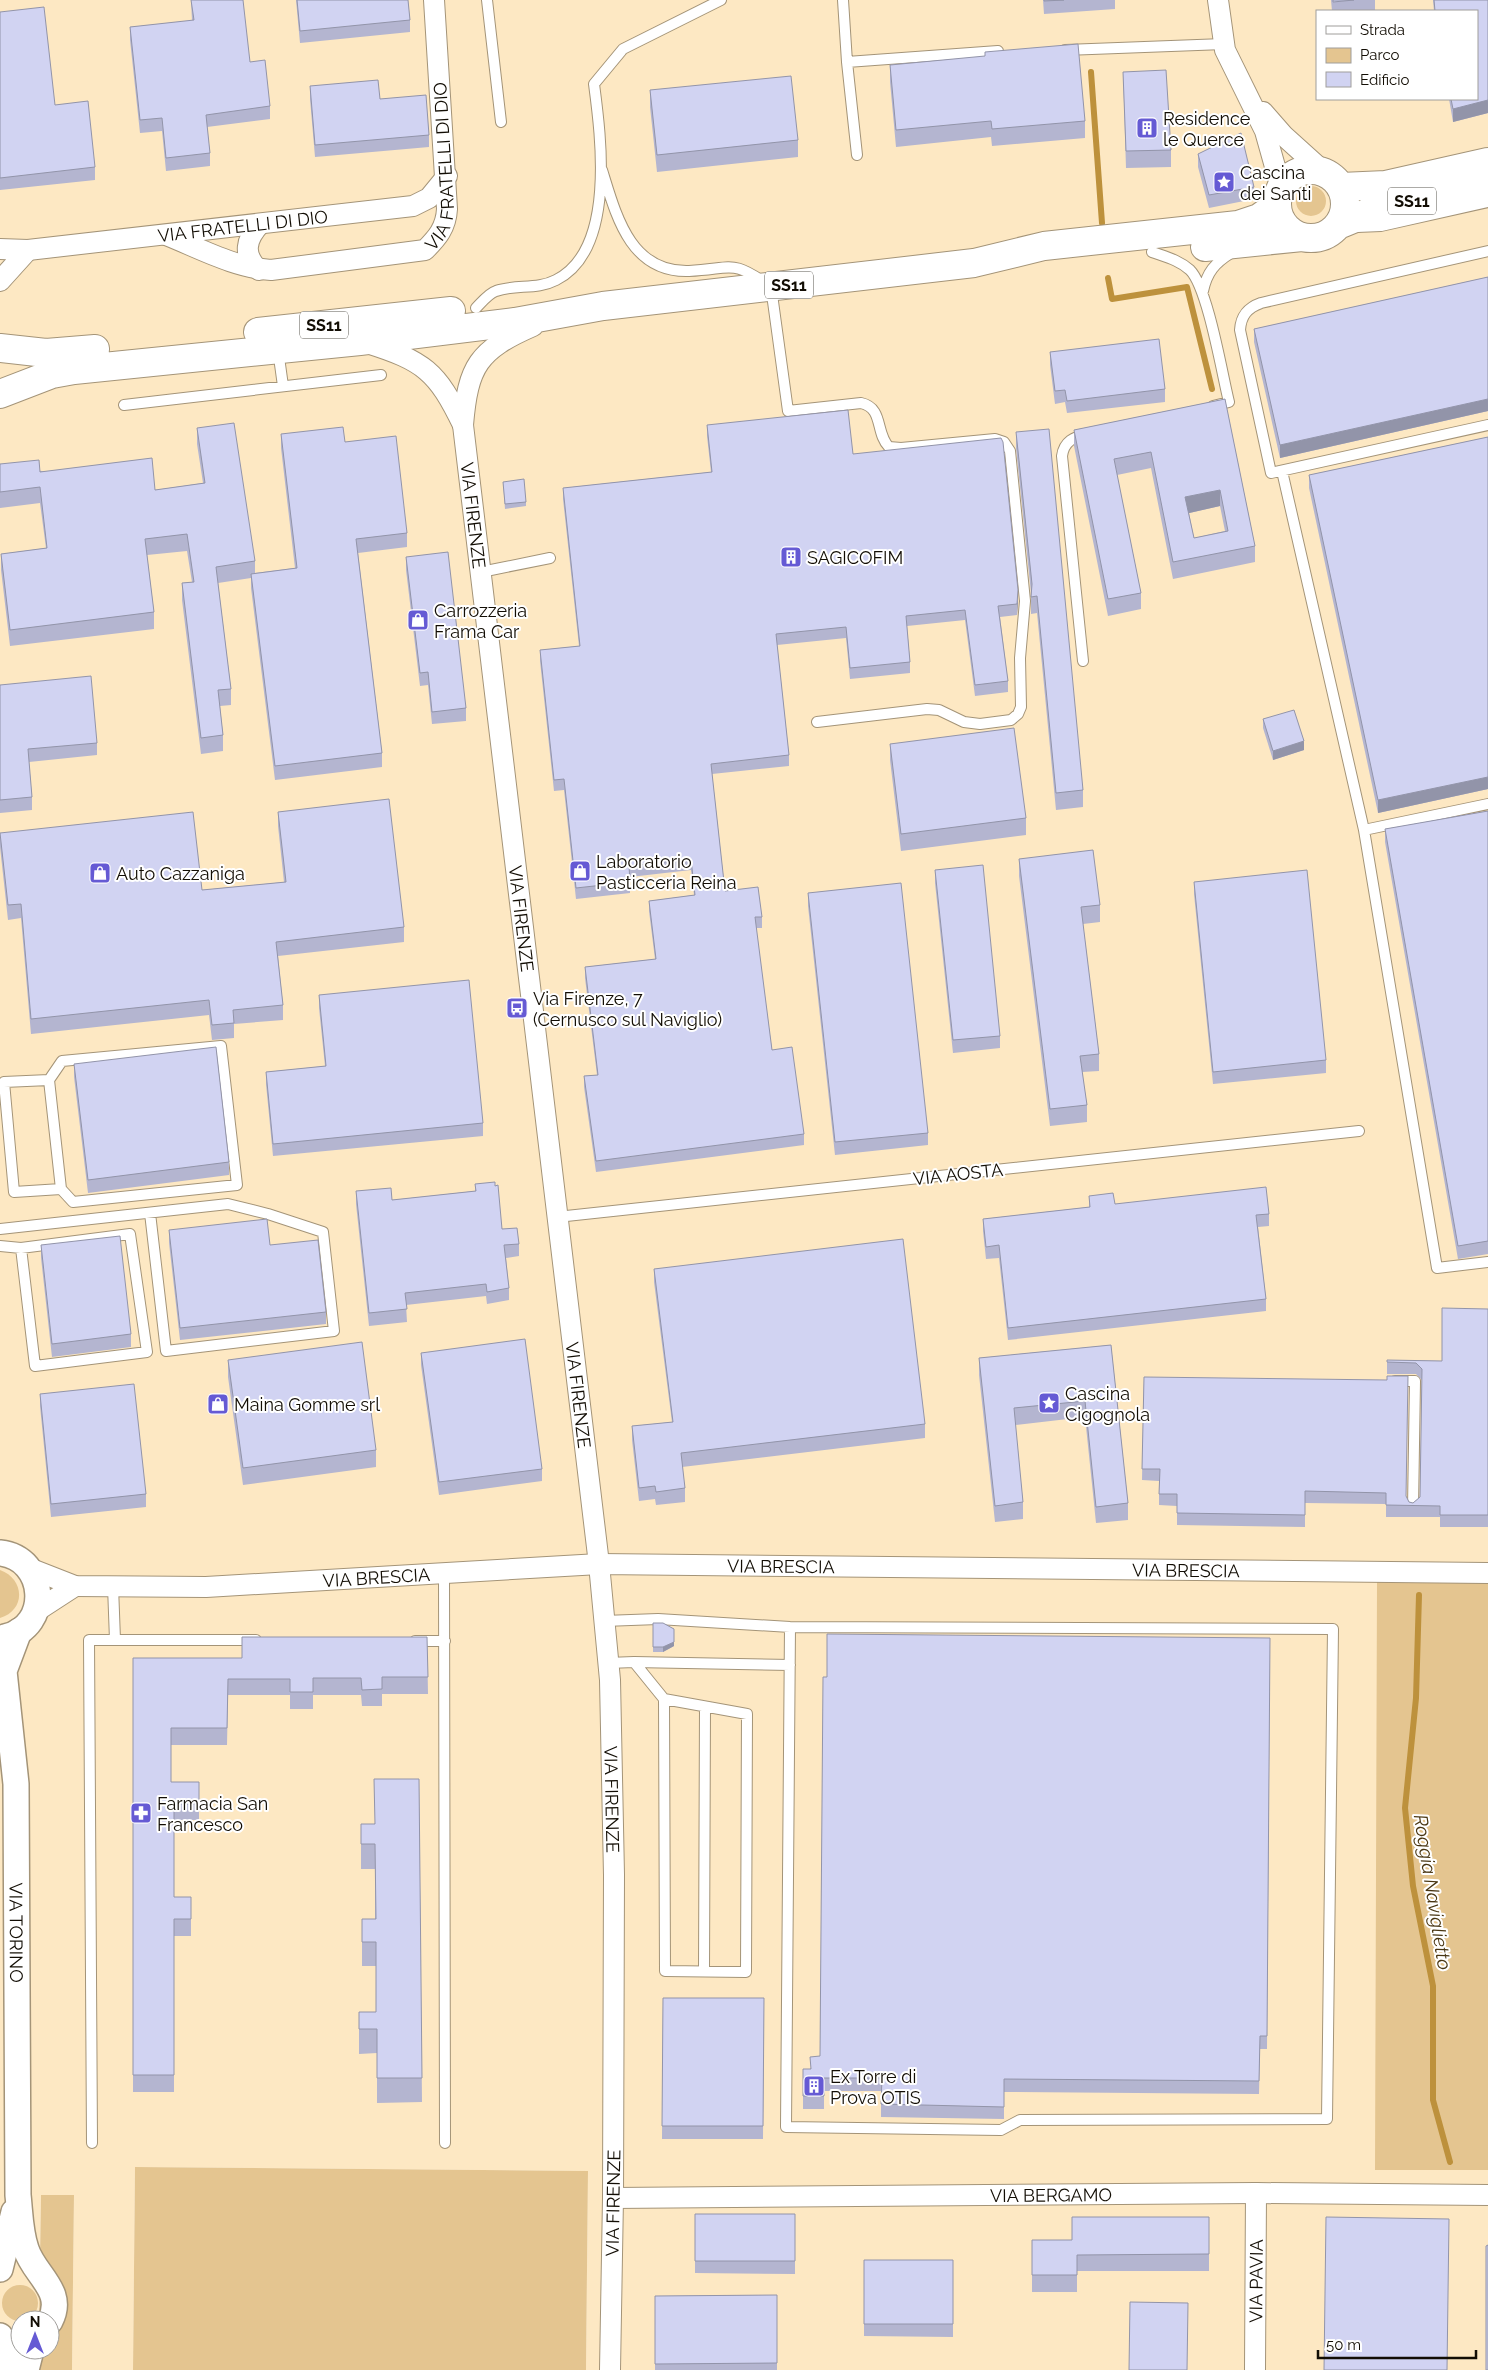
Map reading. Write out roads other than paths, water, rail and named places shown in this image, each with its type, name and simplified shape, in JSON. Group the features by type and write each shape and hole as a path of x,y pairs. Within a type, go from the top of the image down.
{"main road":[{"name":"SS11","path":"0,348 62,353 476,308 602,306 974,263 1044,246 1238,225 1259,218 1279,197 1290,176 1310,170 1332,180 1386,185 1488,162"},
{"path":"1332,180 1344,198 1345,209 1336,227"},
{"name":"SS11","path":"974,263 1045,264 1302,237 1319,237 1336,227 1377,209 1488,184"},
{"path":"1279,197 1284,225 1302,237"},
{"name":"SS11","path":"0,394 52,374 74,370 360,341 553,317 602,306"}],"street":[{"name":"VIA FRATELLI DI DIO","path":"166,234 244,266 259,270 424,250 439,235 446,222 447,176 434,0"},
{"path":"1218,0 1224,44 1230,62 1249,95 1268,138 1279,197"},
{"path":"1249,95 1284,136 1332,180"},
{"name":"VIA FRATELLI DI DIO","path":"0,249 28,250 413,206 429,198 447,176"},
{"name":"VIA FRATELLI DI DIO","path":"259,270 250,262 248,252 252,232 260,224"},
{"path":"0,281 28,250"},
{"name":"VIA FIRENZE","path":"553,317 502,340 483,358 474,372 466,392 463,426 599,1564 608,1663 614,1876 613,2198 610,2370"},
{"name":"VIA FIRENZE","path":"360,341 394,352 433,375 449,395 463,426"},
{"path":"0,1537 14,1560 38,1586 39,1595 35,1612"},
{"name":"VIA BRESCIA","path":"14,1560 75,1586 206,1587 599,1564 1488,1572"},
{"path":"35,1612 75,1586"},
{"name":"VIA TORINO","path":"35,1612 28,1624 10,1634 2,1668 16,1784 18,2195 24,2244 29,2258 39,2274 47,2281 54,2295 54,2310"},
{"name":"VIA BERGAMO","path":"613,2198 1256,2193 1488,2194"},
{"name":"VIA PAVIA","path":"1255,2370 1256,2193"},
{"name":"VIA TORINO","path":"0,2269 18,2195"},
{"path":"0,2274 20,2268 39,2274"},
{"path":"0,2336 10,2370"}],"lane":[{"path":"487,0 501,122"},
{"path":"722,0 623,49 594,84 602,170 616,216 626,236 632,244 655,262 683,270 732,266 744,269 771,287 788,411 854,403 866,404 877,415 882,437 889,447 901,448 995,440 1004,442 1011,455 1025,601 1020,658 1022,701 1018,714 1011,720 972,724 939,710 927,709 817,722"},
{"path":"843,0 847,62 857,155"},
{"path":"1054,50 1224,44"},
{"path":"847,62 1010,51"},
{"path":"476,308 495,291 547,284 557,280 570,269 582,254 593,232 602,170"},
{"path":"1336,227 1381,226 1488,202"},
{"path":"1203,292 1209,271 1218,260 1254,243"},
{"path":"1488,251 1261,303 1248,310 1241,322 1241,334 1272,473 1488,425"},
{"path":"1152,252 1184,265 1192,272 1203,292 1229,402 1201,408"},
{"path":"278,349 283,386"},
{"path":"124,405 381,375"},
{"path":"1083,662 1062,449 1071,439 1097,431"},
{"path":"1282,471 1364,830 1437,1268 1488,1262"},
{"path":"481,572 550,558"},
{"path":"1364,830 1488,804"},
{"path":"221,1046 238,1185 72,1202 61,1189 49,1080 62,1062 221,1046"},
{"path":"49,1080 4,1082 5,1156 14,1192 61,1189"},
{"name":"VIA AOSTA","path":"557,1217 1359,1131"},
{"path":"0,1228 228,1204 268,1214 322,1232 334,1331 166,1351 150,1213"},
{"path":"0,1246 21,1248 130,1234 147,1352 35,1366 21,1248"},
{"path":"1387,1381 1415,1381 1413,1508"},
{"path":"444,1573 445,2143"},
{"path":"113,1586 115,1640"},
{"path":"604,1621 658,1619 790,1627 1333,1629 1327,2119 1020,2120 1001,2130 786,2126 790,1627"},
{"path":"92,2143 90,1640 265,1640"},
{"path":"405,1641 445,1641"},
{"path":"634,1662 664,1699 665,1971 746,1972 747,1714 664,1699"},
{"path":"608,1663 790,1665"},
{"path":"704,1971 705,1707"}],"waterway":[{"name":"Roggia Naviglietto","path":"1091,72 1102,223"},
{"name":"Roggia Naviglietto","path":"1108,278 1112,299 1187,287 1212,389"},
{"name":"Roggia Naviglietto","path":"1419,1595 1416,1698 1405,1808 1413,1886 1433,1986 1433,2100 1450,2162"}],"place":[{"name":"Residence le Querce","path":"1147,128"},
{"name":"Cascina dei Santi","path":"1224,182"},
{"name":"SAGICOFIM","path":"791,557"},
{"name":"Carrozzeria Frama Car","path":"418,620"},
{"name":"Laboratorio Pasticceria Reina","path":"580,871"},
{"name":"Auto Cazzaniga","path":"100,873"},
{"name":"Via Firenze, 7 (Cernusco sul Naviglio)","path":"517,1008"},
{"name":"Cascina Cigognola","path":"1049,1403"},
{"name":"Maina Gomme srl","path":"218,1404"},
{"name":"Farmacia San Francesco","path":"141,1813"},
{"name":"Ex Torre di Prova OTIS","path":"814,2086"}]}
